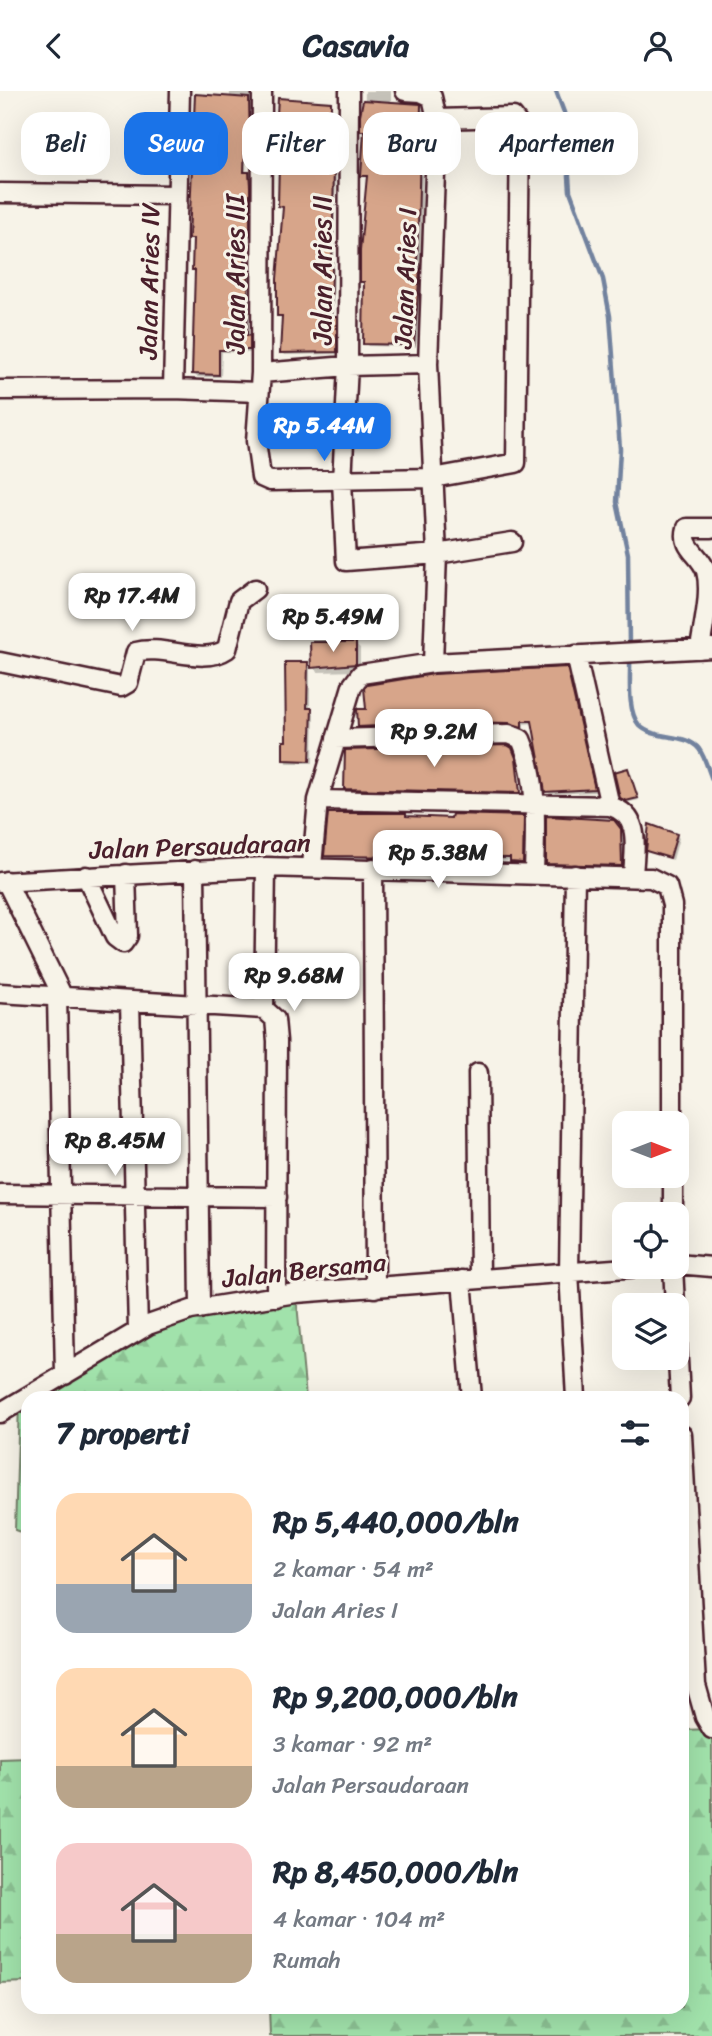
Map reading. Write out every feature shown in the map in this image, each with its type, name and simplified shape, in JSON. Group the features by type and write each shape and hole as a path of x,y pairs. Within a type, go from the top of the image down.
{"street":[{"name":"Jalan Aries IV","path":"173,389 180,91"},
{"name":"Jalan Aries III","path":"262,91 261,373 256,441 261,477 270,481 342,481"},
{"name":"Jalan Aries II","path":"349,91 348,366 342,481 347,563 437,554"},
{"path":"405,91 421,92 432,97 435,112"},
{"path":"342,481 433,478 512,466 517,462 522,145 520,126 513,117 461,118"},
{"name":"Jalan Aries I","path":"261,373 348,366 428,365 435,175"},
{"path":"0,193 177,195"},
{"path":"428,365 437,554 433,663"},
{"path":"0,390 173,389 259,392"},
{"path":"312,866 318,800 352,686 361,674 433,663 706,648 706,573 699,557 686,545 684,537 687,529 712,528"},
{"path":"437,554 512,542"},
{"path":"0,662 121,687 128,683 136,652 150,650 208,655 227,649 239,601 255,589"},
{"path":"576,655 610,806"},
{"path":"336,739 509,734 521,739 527,754 535,804 534,874"},
{"path":"318,800 610,806 623,810 632,820 635,831 633,877"},
{"name":"Jalan Persaudaraan","path":"3,881 312,866 651,878 667,886 672,905 673,1111"},
{"path":"264,1009 266,867"},
{"path":"373,868 375,1288"},
{"path":"195,870 194,1004 200,1309"},
{"path":"86,876 116,937 123,943 128,936 126,874"},
{"path":"575,875 569,1272 576,1391"},
{"path":"3,881 60,996 65,1375"},
{"path":"0,993 264,1009 276,1022 276,1297"},
{"path":"130,1001 138,1331"},
{"path":"478,1073 480,1279"},
{"path":"0,1194 277,1197"},
{"path":"689,1267 712,1268"},
{"name":"Jalan Bersama","path":"38,1391 138,1331 200,1309 276,1297 612,1269"},
{"path":"462,1280 471,1391"},
{"path":"679,1370 680,1391"},
{"name":"Jalan Bersama","path":"0,1413 21,1401"},
{"path":"689,1594 696,1685 705,1717 712,1728"}],"green space":[{"path":"296,1293 305,1391 39,1391 148,1325"},
{"path":"21,1402 21,1532 15,1530"},
{"path":"712,1729 712,2036 270,2036 269,2014 689,2014 689,1730"},
{"path":"21,1758 21,1982 0,1983 0,1759"}],"building":[{"path":"195,94 249,98 249,112 242,112 242,175 249,175 250,186 250,235 245,235 245,261 249,261 247,335 250,336 250,350 219,350 219,375 192,374 195,270 192,270 193,239 189,239 192,175 228,175 228,112 194,112"},
{"path":"278,98 331,102 331,112 277,112"},
{"path":"363,100 421,104 421,112 363,112 363,131 360,131"},
{"path":"363,146 363,175 419,175 417,269 420,269 414,345 363,344 364,282 360,282 360,251 367,176 361,176"},
{"path":"279,175 334,175 331,317 337,317 337,352 280,353 282,316 277,316 277,279 283,207 278,206"},
{"path":"310,642 356,642 356,664 311,668"},
{"path":"285,662 308,662 307,708 312,708 310,761 283,760 283,741 286,741"},
{"path":"567,667 595,789 545,792 532,721 522,721 522,727 509,723 463,722 358,727 357,709 366,709 364,688 367,685 434,674"},
{"path":"507,745 512,748 516,758 520,793 344,789 345,750"},
{"path":"628,768 638,798 626,801 620,798 614,772"},
{"path":"328,813 406,813 406,816 451,818 452,814 524,816 523,863 510,862 510,858 324,856"},
{"path":"546,816 614,820 621,829 622,866 546,864"},
{"path":"649,824 677,834 670,858 646,851"}],"waterway":[{"path":"556,91 565,115 570,191 603,279 610,316 620,449 617,502 628,554 629,647"},
{"path":"630,655 632,710 639,725 653,733 693,744 701,752 712,779"}]}
